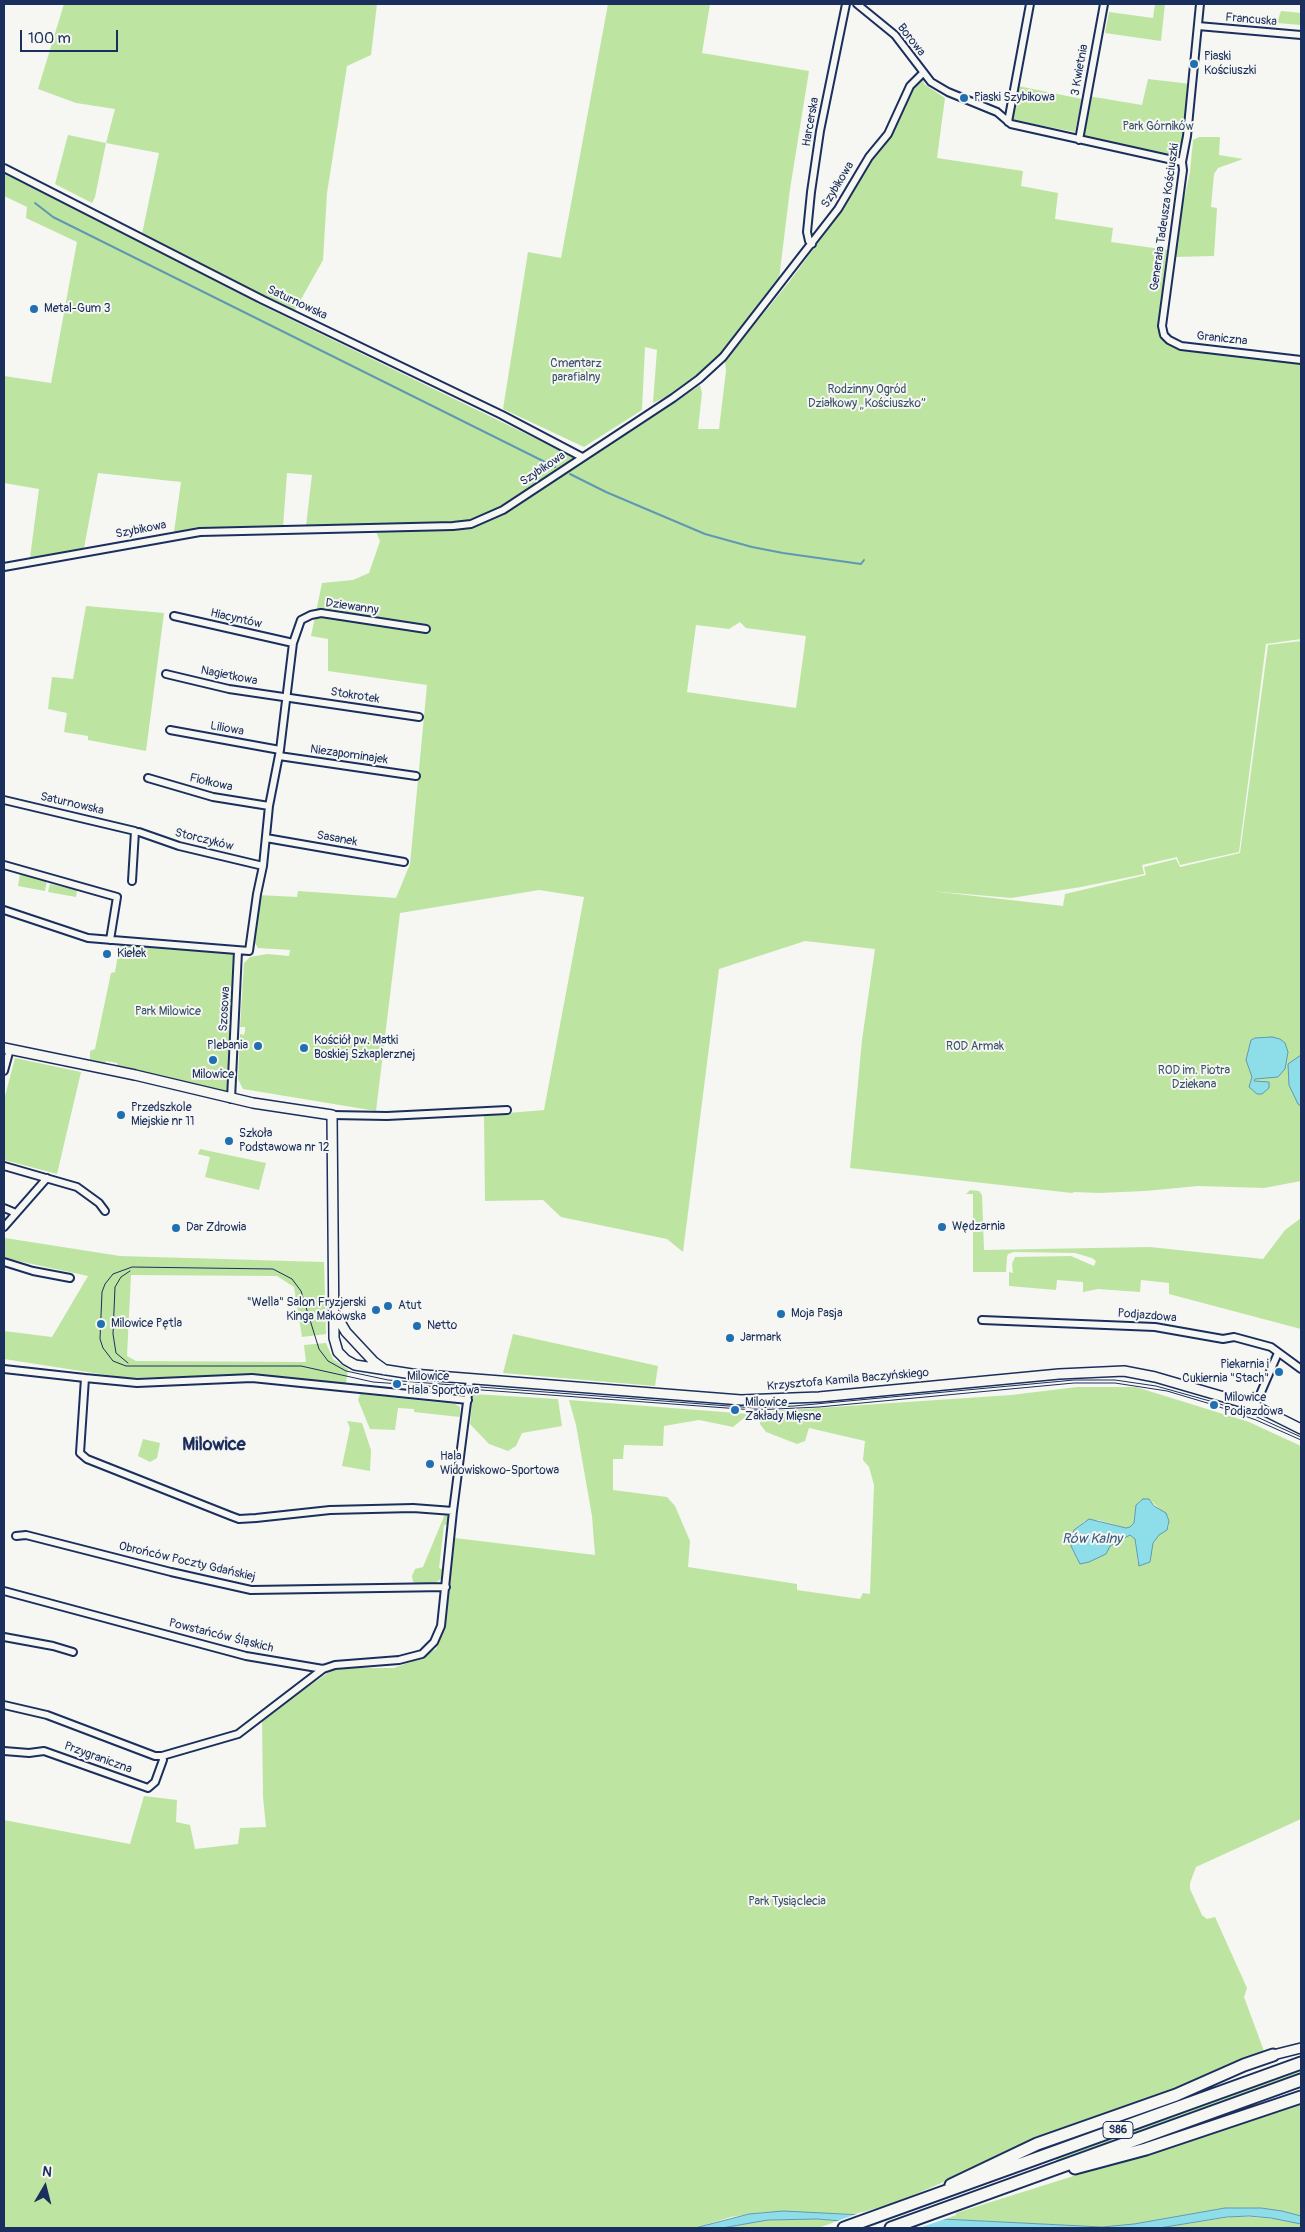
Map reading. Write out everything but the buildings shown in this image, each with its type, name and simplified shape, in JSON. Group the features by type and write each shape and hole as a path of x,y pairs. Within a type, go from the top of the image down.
{"highway":[{"path":"934,2196 956,2181 1037,2144 1176,2095 1244,2065 1273,2055"},
{"name":"S86","path":"845,2228 1301,2063"},
{"name":"S86","path":"891,2228 1301,2080"},
{"path":"1032,2178 1103,2162 1301,2097"}],"street":[{"name":"Harcerska","path":"812,244 809,241 807,232 820,131 846,4"},
{"name":"Borowa","path":"857,4 895,35 922,73 938,87 990,108 1018,127 1182,162"},
{"path":"1008,122 1030,4"},
{"name":"3 Kwietnia","path":"1079,140 1104,4"},
{"name":"Generała Tadeusza Kościuszki","path":"1163,314 1183,170 1182,162 1187,136 1200,4"},
{"name":"Francuska","path":"1198,26 1301,35"},
{"name":"Szybikowa","path":"4,567 200,532 471,524 502,510 699,380 724,357 838,209 869,157 888,134 910,86 922,73"},
{"name":"Saturnowska","path":"4,168 263,300 502,415 582,457"},
{"name":"Graniczna","path":"1163,314 1162,326 1164,335 1175,344 1301,360"},
{"name":"Dziewanny","path":"293,643 301,620 321,613 426,629"},
{"name":"Hiacyntów","path":"174,616 293,643"},
{"path":"4,910 76,936 249,951 257,894 264,866 269,806 280,753 293,643"},
{"name":"Nagietkowa","path":"166,674 229,689 287,698"},
{"name":"Stokrotek","path":"287,698 419,717"},
{"name":"Liliowa","path":"170,730 280,753"},
{"name":"Niezapominajek","path":"280,753 416,776"},
{"name":"Fiołkowa","path":"148,778 213,797 269,806"},
{"name":"Saturnowska","path":"4,800 137,831"},
{"path":"132,881 137,831"},
{"name":"Storczyków","path":"137,831 179,846 264,866"},
{"name":"Sasanek","path":"266,838 404,862"},
{"path":"4,865 117,897 110,940"},
{"name":"Szosowa","path":"232,1099 238,951"},
{"path":"4,1071 7,1049 135,1075 232,1099 332,1115 387,1116 507,1110"},
{"name":"Krzysztofa Kamila Baczyńskiego","path":"332,1115 334,1338 338,1352 355,1365 387,1371 470,1379 710,1398 763,1400 819,1397 1098,1371 1124,1371 1155,1377 1255,1406 1301,1429"},
{"path":"4,1166 82,1189 100,1203 105,1211"},
{"path":"4,1227 47,1178"},
{"path":"4,1208 16,1213"},
{"path":"4,1262 33,1271 70,1278"},
{"name":"Krzysztofa Kamila Baczyńskiego","path":"334,1310 337,1320 346,1332 374,1362 387,1371"},
{"name":"Podjazdowa","path":"982,1320 1155,1327 1223,1339 1234,1337 1266,1345 1301,1369"},
{"path":"1255,1406 1273,1360 1278,1353"},
{"path":"4,1369 137,1383 252,1378 468,1400"},
{"path":"85,1378 80,1453 86,1459 231,1516 256,1518 330,1510 414,1508 453,1511"},
{"name":"Powstańców Śląskich","path":"4,1591 251,1657 323,1669 335,1665 400,1660 422,1654 438,1635 446,1587 453,1511 470,1379"},
{"name":"Obrońców Poczty Gdańskiej","path":"16,1536 26,1535 252,1590 446,1587"},
{"path":"4,1637 53,1646 73,1652"},
{"path":"162,1756 238,1734 323,1669"},
{"name":"Przygraniczna","path":"4,1705 47,1715 155,1756 162,1756 163,1760 155,1782 148,1788 44,1751 29,1753 4,1751"},
{"path":"1273,2055 1301,2048"}],"green space":[{"path":"64,4 377,4 371,55 347,66 327,193 323,260 295,310 261,294 257,303 584,462 700,385 702,393 698,429 719,429 726,371 725,361 789,282 841,212 893,126 906,94 923,73 924,84 945,98 937,158 1023,171 1021,186 1058,193 1055,219 1113,228 1111,242 1168,250 1158,324 1161,335 1168,342 1174,346 1190,350 1275,362 1301,362 1301,639 1266,644 1239,852 1180,865 1177,857 1142,865 1144,874 1081,887 1011,898 931,891 1063,906 1065,894 1146,875 1144,867 1176,859 1180,867 1240,853 1268,645 1301,641 1301,1181 1264,1188 1198,1186 1145,1191 1072,1193 850,1168 862,1040 875,949 805,941 719,969 683,1252 667,1239 561,1217 543,1200 485,1201 484,1115 544,1110 584,897 539,890 400,913 376,1111 243,1089 238,1079 240,1034 244,1035 245,1031 245,1027 240,1027 244,963 250,957 267,954 289,956 290,950 258,948 252,938 258,895 297,897 298,891 396,898 410,864 427,685 328,671 328,639 311,636 322,583 353,580 369,573 380,541 373,525 306,526 312,475 287,473 283,527 192,529 174,532 181,482 98,473 84,548 30,558 39,489 4,483 4,376 51,383 77,242 26,218 27,207 4,196 4,170 142,234 159,153 106,143 115,109 76,103 38,89","holes":["740,622 746,628 806,636 796,708 687,692 696,625 729,629"]},
{"name":"Cmentarz parafialny","path":"608,4 710,4 702,53 809,71 790,189 779,279 721,356 697,377 672,394 653,403 657,350 645,347 642,410 584,447 503,409 528,252 561,258"},
{"path":"1155,4 1165,4 1161,41 1105,33 1109,12 1153,18"},
{"path":"1281,11 1301,13 1301,25 1277,23"},
{"name":"Park Górników","path":"1148,79 1191,84 1183,144 1177,155 1168,156 1090,139 1085,136 1083,133 1088,96 1142,105"},
{"path":"1018,86 1082,99 1075,132 1012,120"},
{"path":"68,135 106,143 95,197 92,203 55,184"},
{"path":"1199,137 1220,137 1219,155 1243,159 1218,168 1214,174 1211,207 1217,208 1214,256 1174,257 1179,222 1190,172 1193,140"},
{"path":"86,606 164,613 146,751 88,740 88,736 64,732 67,713 48,709 52,677 73,679"},
{"path":"20,874 47,881 45,891 18,886"},
{"path":"50,884 77,890 76,897 48,892"},
{"name":"Park Milowice","path":"120,943 231,951 235,956 231,1087 228,1094 118,1068 117,1063 106,1061 103,1065 90,1062 90,1051 95,1049 111,973 115,972"},
{"path":"15,1058 81,1072 57,1174 4,1160 4,1100"},
{"path":"200,1149 266,1163 259,1190 205,1177 210,1157 198,1154"},
{"path":"970,1190 979,1191 982,1195 984,1250 1150,1247 1263,1259 1285,1230 1301,1218 1301,1329 1169,1294 1169,1283 1141,1280 1140,1292 1098,1289 1083,1292 1083,1282 1057,1280 1056,1290 1009,1286 1009,1272 1013,1273 1012,1264 1015,1257 1071,1256 1094,1266 1096,1261 1092,1258 1075,1253 1014,1252 1008,1254 1006,1272 973,1272 973,1194 966,1194"},
{"path":"5,1238 120,1256 324,1262 326,1334 302,1337 294,1287 277,1276 131,1275 127,1356 136,1361 306,1362 304,1345 326,1343 333,1359 348,1369 346,1383 249,1375 126,1378 4,1359 4,1331 52,1337 88,1276 4,1258"},
{"path":"513,1334 658,1366 655,1386 503,1373"},
{"name":"Park Tysiąclecia","path":"1077,1387 1136,1387 1249,1422 1301,1446 1301,1819 1196,1867 1190,1883 1190,1889 1202,1915 1207,1919 1215,1917 1247,1988 1244,1997 1264,2051 1177,2090 1041,2140 895,2203 856,2214 764,2212 731,2217 695,2228 4,2228 4,1820 130,1844 144,1796 177,1800 176,1822 190,1825 195,1849 238,1844 240,1828 266,1827 263,1797 262,1719 329,1672 339,1668 394,1668 436,1649 445,1626 455,1538 595,1555 592,1516 576,1425 569,1400 749,1414 733,1427 699,1420 664,1426 663,1446 624,1445 623,1459 613,1459 613,1490 667,1497 675,1506 690,1541 688,1567 797,1584 797,1590 860,1599 863,1593 870,1594 874,1485 869,1467 863,1460 865,1441 809,1428 805,1441 797,1444 766,1432 760,1424 759,1412 1011,1395","holes":["1143,1499 1149,1499 1168,1517 1169,1526 1159,1535 1138,1563 1135,1539 1130,1535 1110,1546 1102,1555 1078,1560 1072,1546 1074,1530 1085,1521 1098,1520 1126,1528 1130,1527 1134,1523 1136,1505"]},
{"path":"360,1394 455,1404 460,1407 460,1417 414,1412 414,1409 398,1408 395,1430 370,1429 358,1400"},
{"path":"473,1394 558,1399 562,1426 522,1433 516,1446 508,1451 489,1444 470,1424"},
{"path":"347,1421 362,1423 371,1450 370,1471 342,1466 350,1428"},
{"path":"143,1439 160,1443 157,1458 150,1462 138,1456"},
{"path":"445,1514 450,1518 450,1524 444,1525 439,1568 446,1571 443,1578 433,1584 413,1582 412,1576 415,1569 423,1567"},
{"path":"1301,2069 1301,2075 1057,2163 1056,2158"},
{"path":"1301,2101 1301,2216 1261,2208 1225,2208 1134,2224 1102,2227 945,2219 956,2215 956,2213 1191,2139"},
{"path":"1238,2216 1279,2219 1301,2224 1301,2228 1159,2228"},
{"path":"817,2219 838,2221 818,2228 722,2228 768,2220"}],"water":[{"path":"1272,1037 1280,1039 1285,1043 1288,1052 1285,1069 1278,1077 1255,1079 1254,1081 1269,1082 1269,1088 1262,1094 1257,1094 1249,1087 1252,1077 1246,1060 1251,1040"},
{"path":"1301,1055 1301,1106 1298,1104 1289,1085 1288,1064"},
{"name":"Rów Kalny","path":"1143,1499 1149,1499 1154,1506 1166,1513 1169,1521 1167,1530 1159,1535 1153,1543 1150,1562 1139,1566 1135,1539 1130,1535 1110,1546 1106,1554 1080,1564 1071,1546 1074,1530 1089,1519 1126,1528 1130,1527 1134,1523 1136,1505"},
{"path":"1225,2208 1261,2208 1282,2211 1301,2216 1301,2224 1249,2216 1227,2217 1159,2228 930,2228 817,2219 768,2220 722,2228 695,2228 749,2214 783,2211 1102,2227 1134,2224"}],"pier":[{"path":"862,2212 951,2217 919,2228 832,2223"}],"waterway":[{"path":"35,203 53,217 555,467"},
{"path":"570,474 606,492 705,534 752,547 783,553 861,564 864,560"}],"tram line":[{"path":"1301,1437 1257,1417 1217,1403 1156,1386 1115,1380 1074,1380 755,1408 388,1380 346,1371 328,1361 319,1349 301,1291 292,1279 273,1269 132,1267 113,1274 105,1284 102,1292 100,1339 103,1348 113,1361 126,1366 301,1366 373,1382 754,1410 819,1407 1074,1383 1115,1383 1167,1391 1214,1405 1256,1420 1301,1440"},
{"path":"128,1363 116,1353 113,1334 115,1287 121,1277 130,1271"}],"place":[{"name":"Piaski Kościuszki","path":"1194,64"},
{"name":"Piaski Szybikowa","path":"964,98"},
{"name":"Metal-Gum 3","path":"34,309"},
{"name":"Kiełek","path":"107,954"},
{"name":"Plebania","path":"258,1046"},
{"name":"Kościół pw. Matki Boskiej Szkaplerznej","path":"304,1048"},
{"name":"Milowice","path":"213,1060"},
{"name":"Przedszkole Miejskie nr 11","path":"121,1115"},
{"name":"Szkoła Podstawowa nr 12","path":"229,1141"},
{"name":"Wędzarnia","path":"942,1227"},
{"name":"Dar Zdrowia","path":"176,1228"},
{"name":"Atut","path":"388,1306"},
{"name":"\"Wella\" Salon Fryzjerski Kinga Makowska","path":"376,1310"},
{"name":"Moja Pasja","path":"781,1314"},
{"name":"Milowice Pętla","path":"101,1324"},
{"name":"Netto","path":"417,1326"},
{"name":"Jarmark","path":"730,1338"},
{"name":"Piekarnia i Cukiernia \"Stach\"","path":"1279,1372"},
{"name":"Milowice Hala Sportowa","path":"397,1384"},
{"name":"Milowice Podjazdowa","path":"1214,1405"},
{"name":"Milowice Zakłady Mięsne","path":"735,1410"},
{"name":"Hala Widowiskowo-Sportowa","path":"430,1464"}],"district":[{"name":"Milowice","path":"214,1445"}],"park label":[{"name":"Rodzinny Ogród Działkowy „Kościuszko”","path":"867,397"},
{"name":"ROD Armak","path":"975,1047"},
{"name":"ROD im. Piotra Dziekana","path":"1194,1078"}]}
